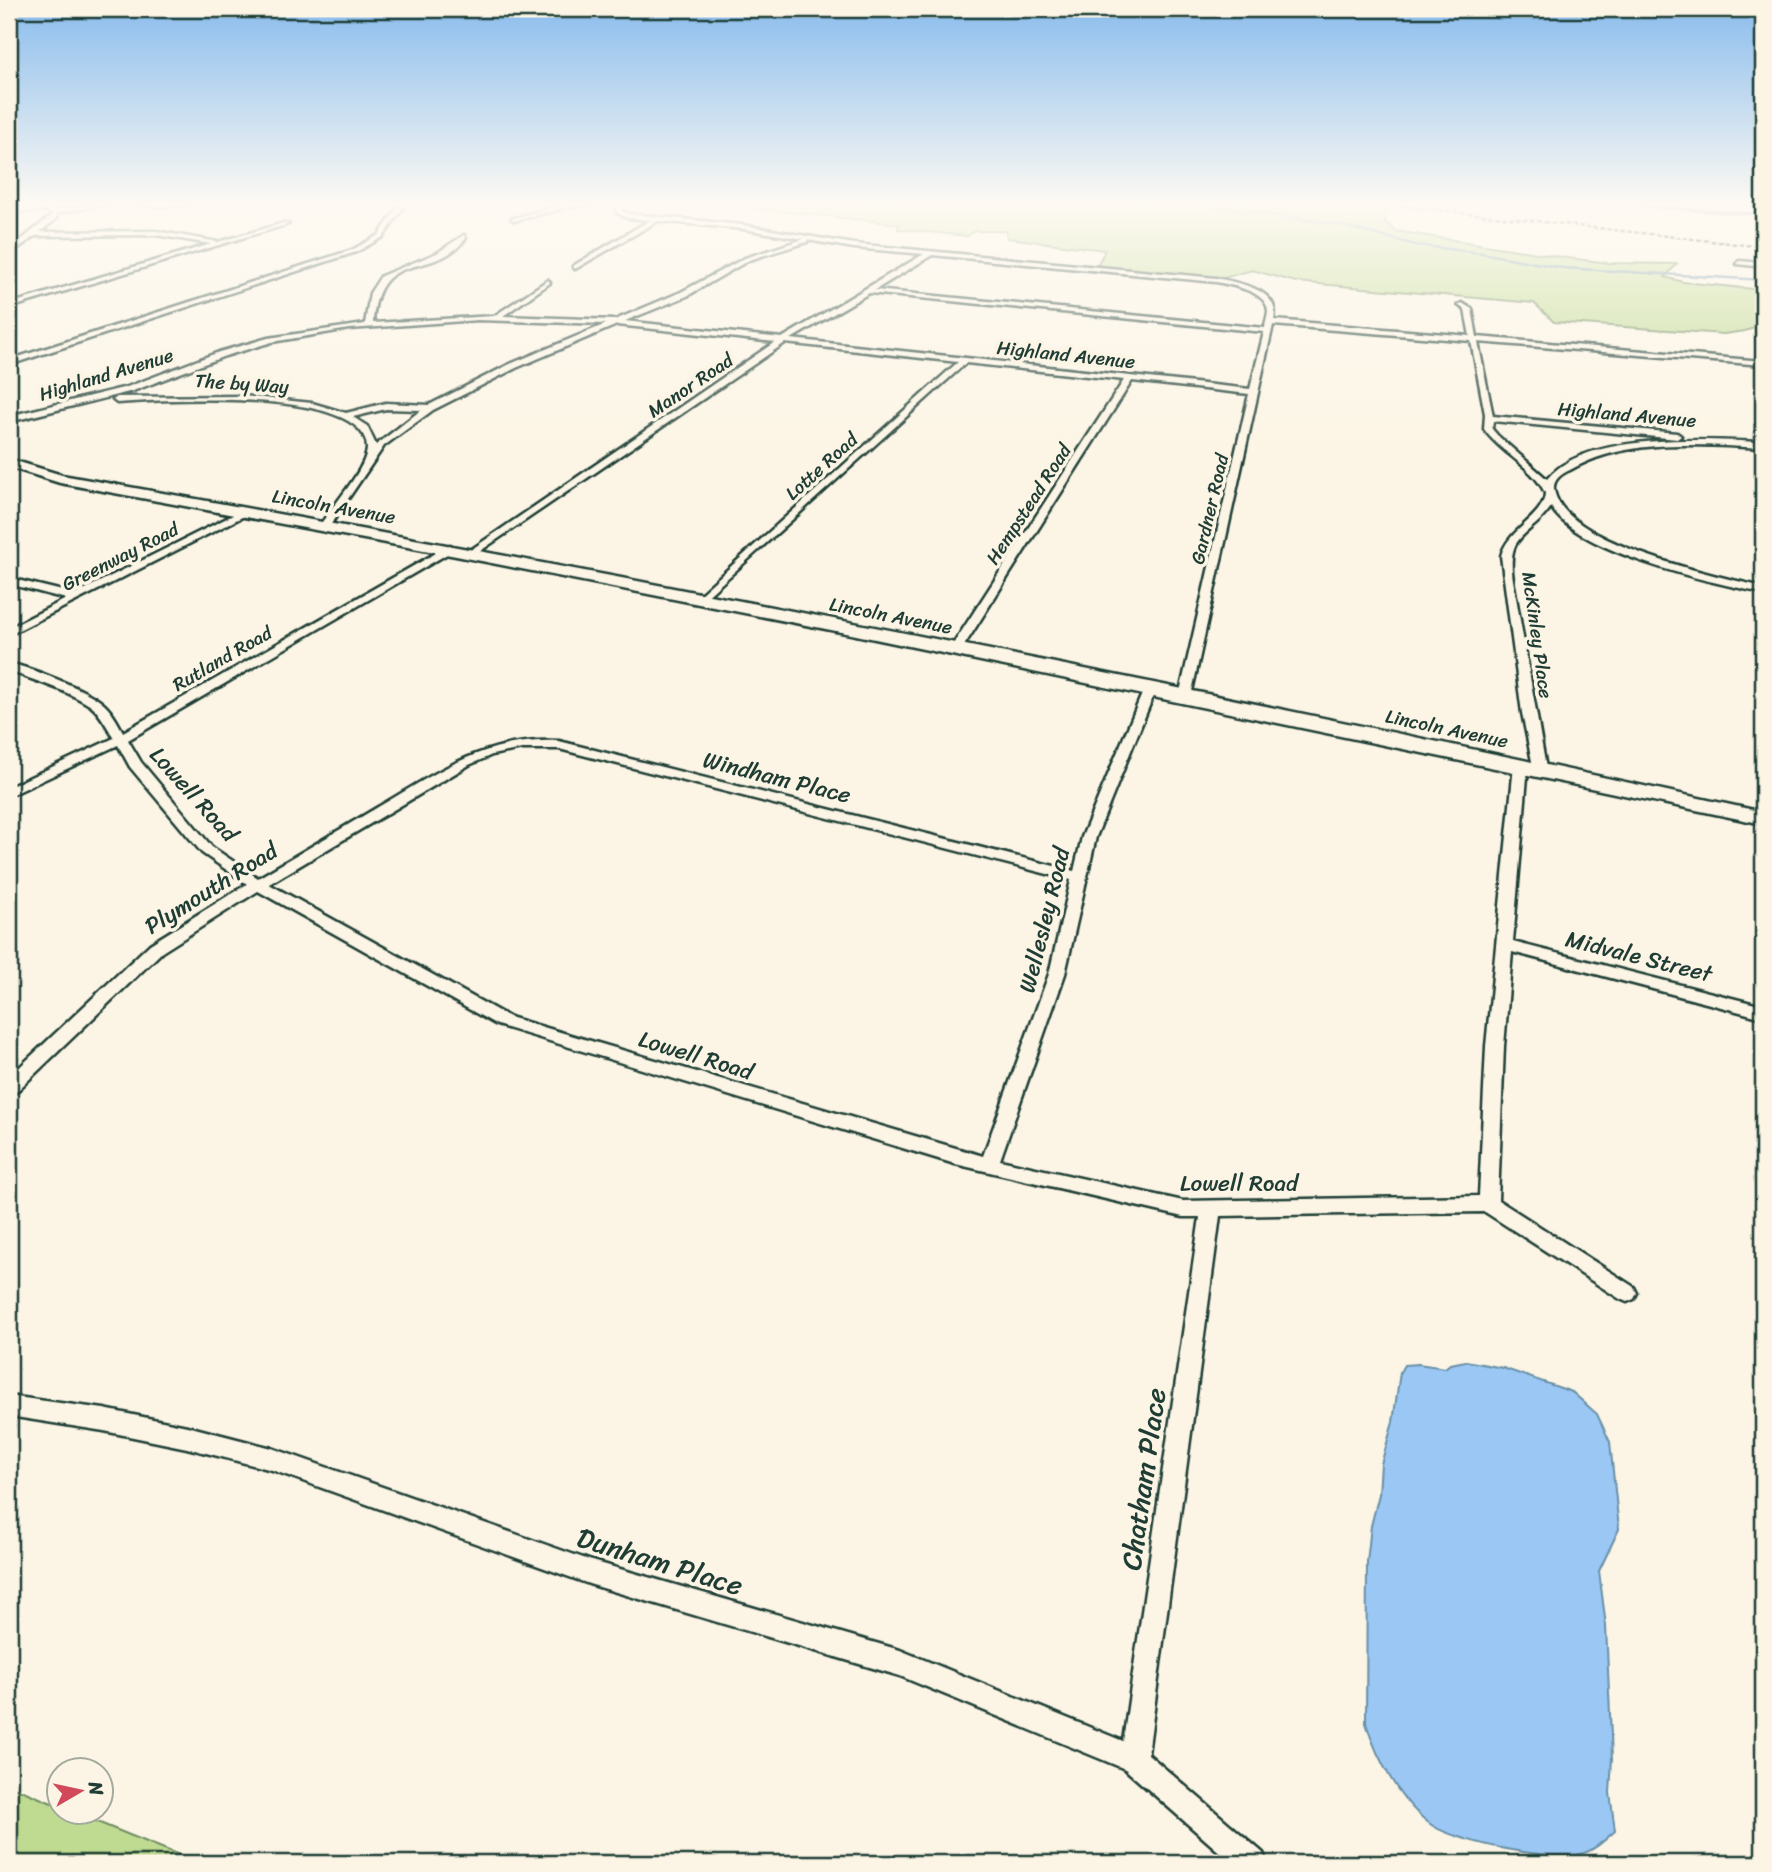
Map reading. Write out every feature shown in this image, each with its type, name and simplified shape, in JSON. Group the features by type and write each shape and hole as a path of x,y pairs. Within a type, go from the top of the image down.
{"main road":[{"name":"Lincoln Avenue","path":"9,464 60,479 450,548 956,649 1539,768 1763,818"}],"street":[{"path":"9,306 65,289"},
{"path":"9,363 236,289"},
{"path":"369,325 370,305 375,289"},
{"path":"496,318 537,289"},
{"path":"325,526 371,457 393,433 430,408 513,366 692,289"},
{"name":"Manor Road","path":"473,553 783,341 871,289"},
{"path":"1249,289 1264,297 1272,307 1268,326"},
{"path":"868,291 1268,326 1475,339 1763,363"},
{"path":"1462,305 1468,309 1475,339 1489,414 1488,429 1500,446 1538,474 1556,506 1570,520 1623,550 1688,573 1763,590"},
{"name":"Highland Avenue","path":"9,419 80,403 271,340 369,325 496,318 615,323 1253,392"},
{"name":"Gardner Road","path":"1185,696 1268,326"},
{"name":"Lotte Road","path":"702,598 964,361"},
{"path":"177,372 178,390"},
{"name":"Hempstead Road","path":"956,649 1129,379"},
{"name":"The by Way","path":"80,403 178,390 276,401 345,416 359,422 368,431 373,448 371,457"},
{"path":"345,416 387,406 430,408"},
{"name":"Highland Avenue","path":"1488,418 1763,445"},
{"name":"McKinley Place","path":"1539,768 1524,694 1505,558 1515,534 1548,505 1551,479 1580,459 1598,453 1667,444 1763,445"},
{"name":"Greenway Road","path":"9,632 247,512"},
{"name":"Rutland Road","path":"9,792 119,740 450,548"},
{"path":"9,581 76,598"},
{"name":"Lowell Road","path":"9,667 55,684 96,704 109,718 119,740 135,764 207,850 257,884 503,1021 955,1157 1182,1209 1489,1203"},
{"name":"Wellesley Road","path":"989,1165 1057,974 1089,837 1150,689"},
{"name":"Windham Place","path":"464,762 502,747 539,743 559,745 1078,877"},
{"name":"Plymouth Road","path":"9,1088 156,948 195,921 464,762"},
{"path":"1521,765 1494,1046 1489,1203 1627,1293"},
{"name":"Midvale Street","path":"1504,945 1763,1012"},
{"name":"Chatham Place","path":"1134,1759 1211,1208"},
{"name":"Dunham Place","path":"9,1406 104,1420 187,1437 272,1459 589,1572 900,1663 1134,1759 1253,1863"}],"green space":[{"path":"1379,289 1757,289 1763,290 1763,325 1724,334 1554,322 1534,303"},
{"path":"9,1785 46,1801 46,1826 107,1826 199,1863 9,1863"}],"water":[{"path":"1466,1361 1503,1368 1572,1392 1597,1414 1610,1442 1619,1529 1599,1571 1606,1626 1612,1758 1610,1793 1615,1831 1584,1853 1552,1855 1507,1849 1463,1838 1433,1826 1411,1806 1392,1780 1366,1723 1367,1562 1371,1526 1379,1494 1381,1464 1393,1422 1400,1372 1404,1365 1445,1368 1450,1364"}]}
